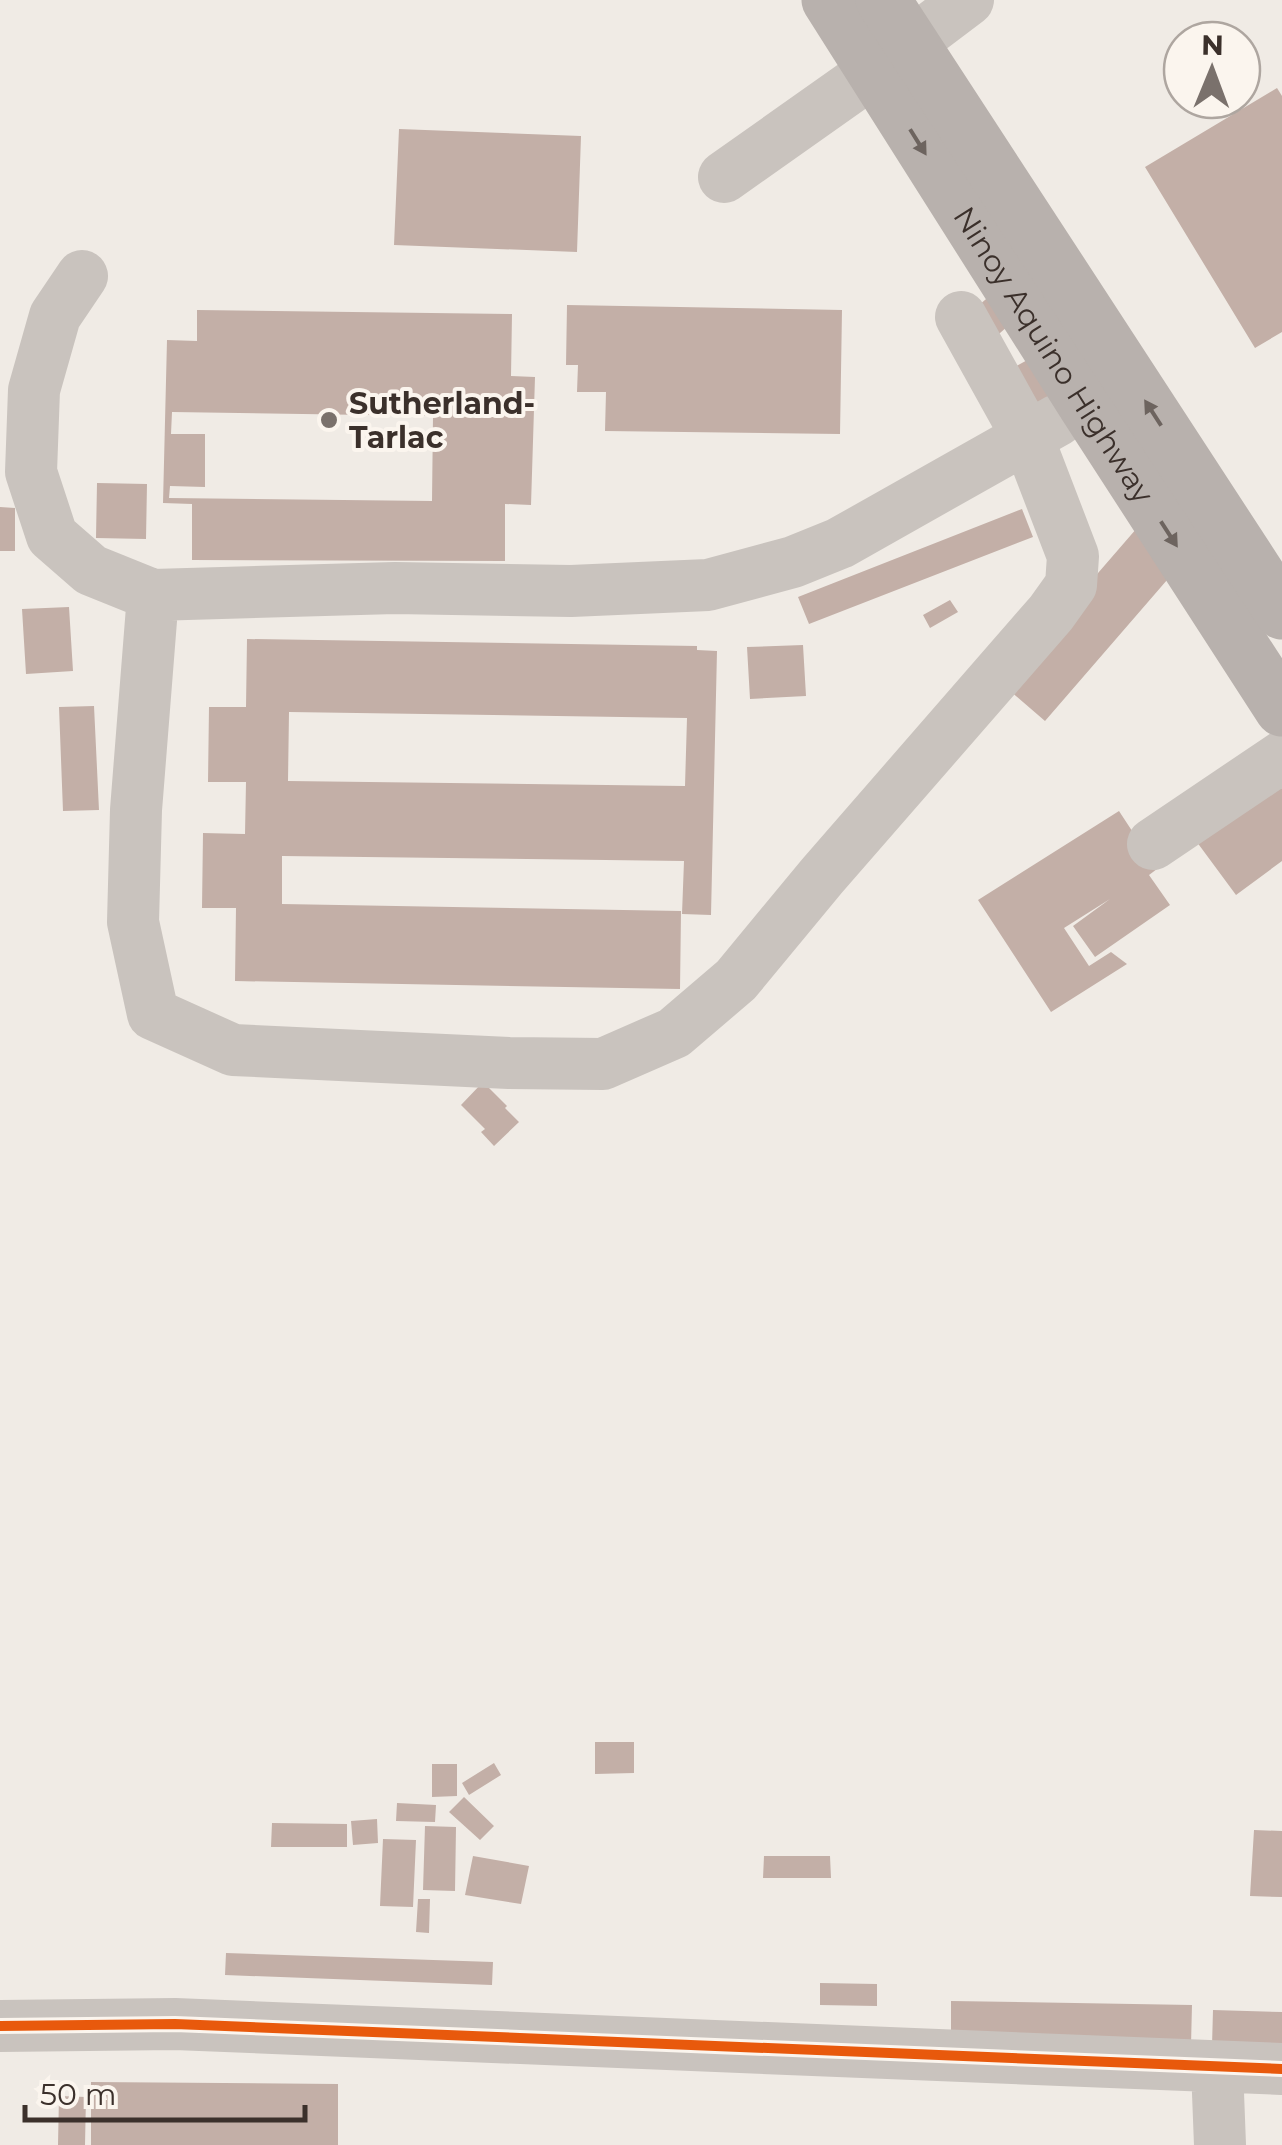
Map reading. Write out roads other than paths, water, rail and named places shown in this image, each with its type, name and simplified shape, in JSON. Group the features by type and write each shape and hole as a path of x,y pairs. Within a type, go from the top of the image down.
{"main road":[{"name":"Ninoy Aquino Highway","path":"829,0 890,38 1282,612"},
{"name":"Ninoy Aquino Highway","path":"890,38 1086,406 1282,709"}],"street":[{"path":"724,177 890,38 968,0"},
{"path":"82,276 55,316 34,390 31,472 52,536 91,570 153,595 708,585 794,562 840,543 1086,406"},
{"path":"153,595 136,810 132,922 153,1014 233,1050 604,1064 674,1032 736,980 1071,585 1073,556 1027,436 961,317"},
{"path":"1153,844 1282,757"},
{"path":"0,2026 175,2024 1282,2069"},
{"path":"1217,2067 1220,2145"}],"place":[{"name":"Sutherland- Tarlac","path":"329,420"}]}
